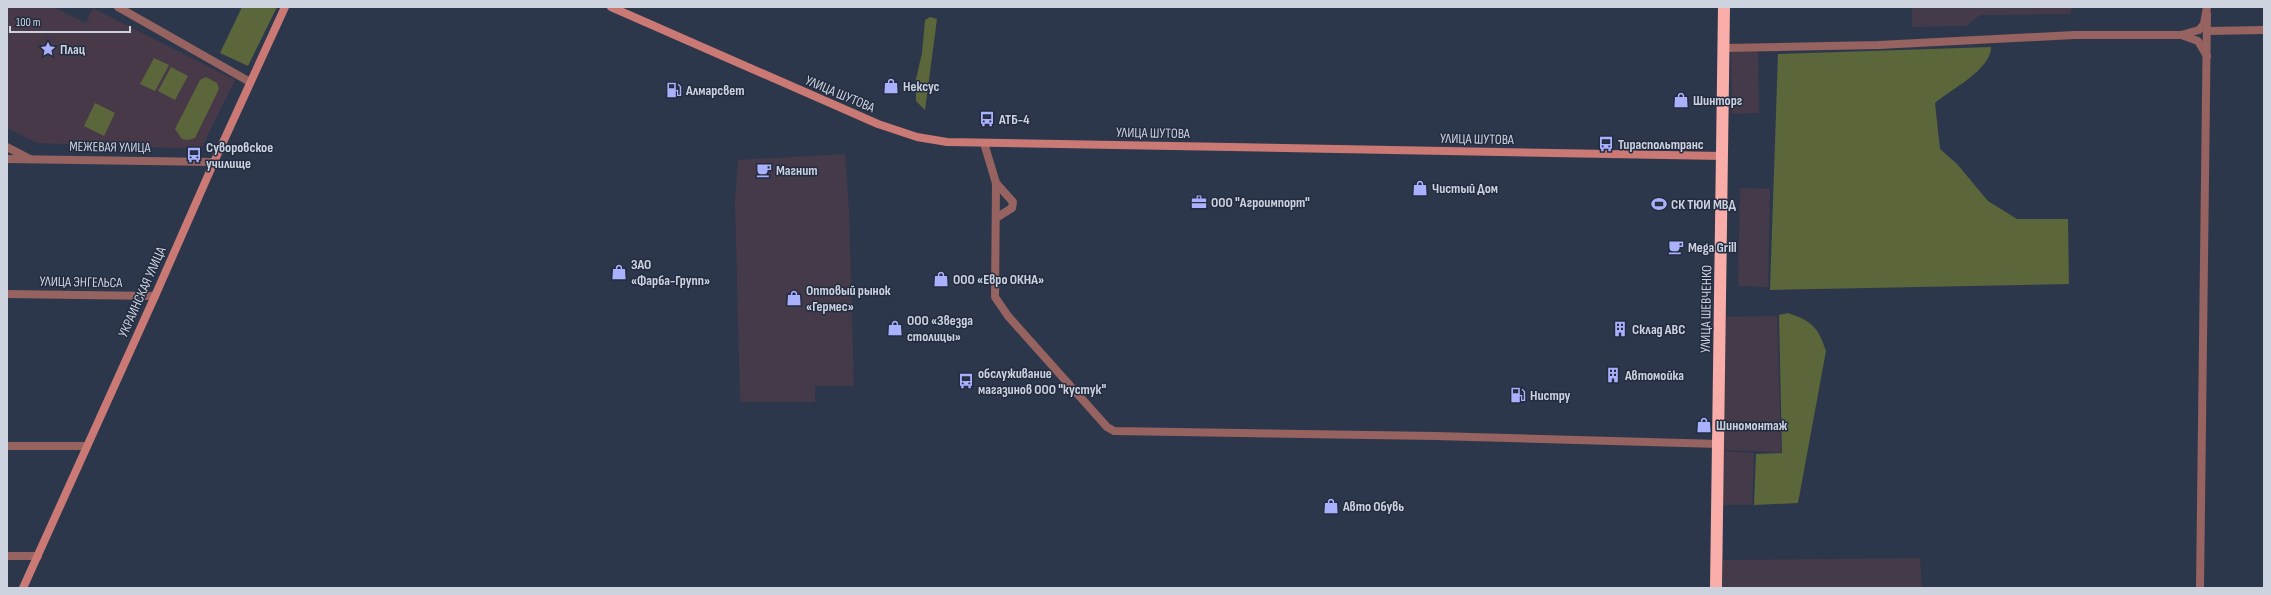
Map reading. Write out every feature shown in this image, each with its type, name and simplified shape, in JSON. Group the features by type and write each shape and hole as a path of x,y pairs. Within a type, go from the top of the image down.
{"highway":[{"name":"УЛИЦА ШЕВЧЕНКО","path":"1716,588 1724,7"}],"street":[{"path":"118,7 250,82"},
{"name":"УКРАИНСКАЯ УЛИЦА","path":"23,588 156,296 214,162 285,7"},
{"name":"УЛИЦА ШУТОВА","path":"610,7 878,124 917,136 947,142 1722,156"},
{"path":"1724,48 1879,44 2074,34 2181,35 2199,30 2204,24 2207,10"},
{"path":"2200,588 2208,59 2207,10"},
{"path":"2208,31 2264,30"},
{"path":"2181,35 2198,41 2208,59"},
{"path":"984,143 996,183 995,297 1008,316 1107,427 1114,431 1435,436 1719,444"},
{"path":"7,147 31,159"},
{"name":"МЕЖЕВАЯ УЛИЦА","path":"7,159 214,162"},
{"path":"996,183 1013,202 1012,208 996,218"},
{"name":"УЛИЦА ЭНГЕЛЬСА","path":"7,294 156,296"},
{"path":"7,446 87,446"},
{"path":"7,556 38,556"}],"shaded area":[{"path":"7,7 53,7 86,23 93,8 235,80 201,149 37,143 7,128"},
{"path":"1912,7 2072,7 2070,14 1980,15 1966,26 1912,27"},
{"path":"1758,50 1759,113 1732,114 1731,51"},
{"name":"Оптовый рынок «Гермес»","path":"845,154 849,210 854,386 815,386 815,402 740,402 735,200 738,160"},
{"path":"1740,188 1770,189 1768,287 1738,286"},
{"path":"1777,316 1781,452 1723,450 1723,317"},
{"path":"1724,451 1754,453 1752,505 1723,505"},
{"path":"1920,558 1922,588 1723,588 1723,560"}],"green space":[{"path":"242,7 277,7 248,66 220,53"},
{"path":"930,17 937,19 925,110 916,101 916,79 922,53 925,20"},
{"path":"1991,47 1985,63 1978,71 1935,103 1940,149 1957,164 1988,201 2017,219 2068,219 2069,284 1770,290 1778,54"},
{"path":"154,58 169,65 155,91 140,84"},
{"path":"171,67 188,76 175,100 158,91"},
{"path":"206,77 217,83 219,89 195,138 188,140 182,139 175,129 200,80"},
{"path":"95,103 115,113 104,136 84,126"},
{"path":"1788,313 1803,319 1813,326 1820,336 1826,351 1798,503 1754,505 1756,454 1782,453 1779,315"}],"place":[{"name":"Плац","path":"48,49"},
{"name":"Нексус","path":"891,86"},
{"name":"Алмарсвет","path":"674,90"},
{"name":"Шинторг","path":"1681,100"},
{"name":"АТБ-4","path":"987,119"},
{"name":"Тираспольтранс","path":"1606,144"},
{"name":"Суворовское училище","path":"194,155"},
{"name":"Магнит","path":"764,170"},
{"name":"Чистый Дом","path":"1420,188"},
{"name":"ООО \"Агроимпорт\"","path":"1199,202"},
{"name":"СК ТЮИ МВД","path":"1659,204"},
{"name":"Mega Grill","path":"1676,247"},
{"name":"ЗАО «Фарба-Групп»","path":"619,272"},
{"name":"ООО «Евро ОКНА»","path":"941,279"},
{"name":"Оптовый рынок «Гермес»","path":"794,298"},
{"name":"ООО «Звезда столицы»","path":"895,328"},
{"name":"Склад АВС","path":"1620,329"},
{"name":"Автомойка","path":"1613,375"},
{"name":"обслуживание магазинов ООО \"кустук\"","path":"966,381"},
{"name":"Нистру","path":"1518,395"},
{"name":"Шиномонтаж","path":"1704,425"},
{"name":"Авто Обувь","path":"1331,506"}]}
